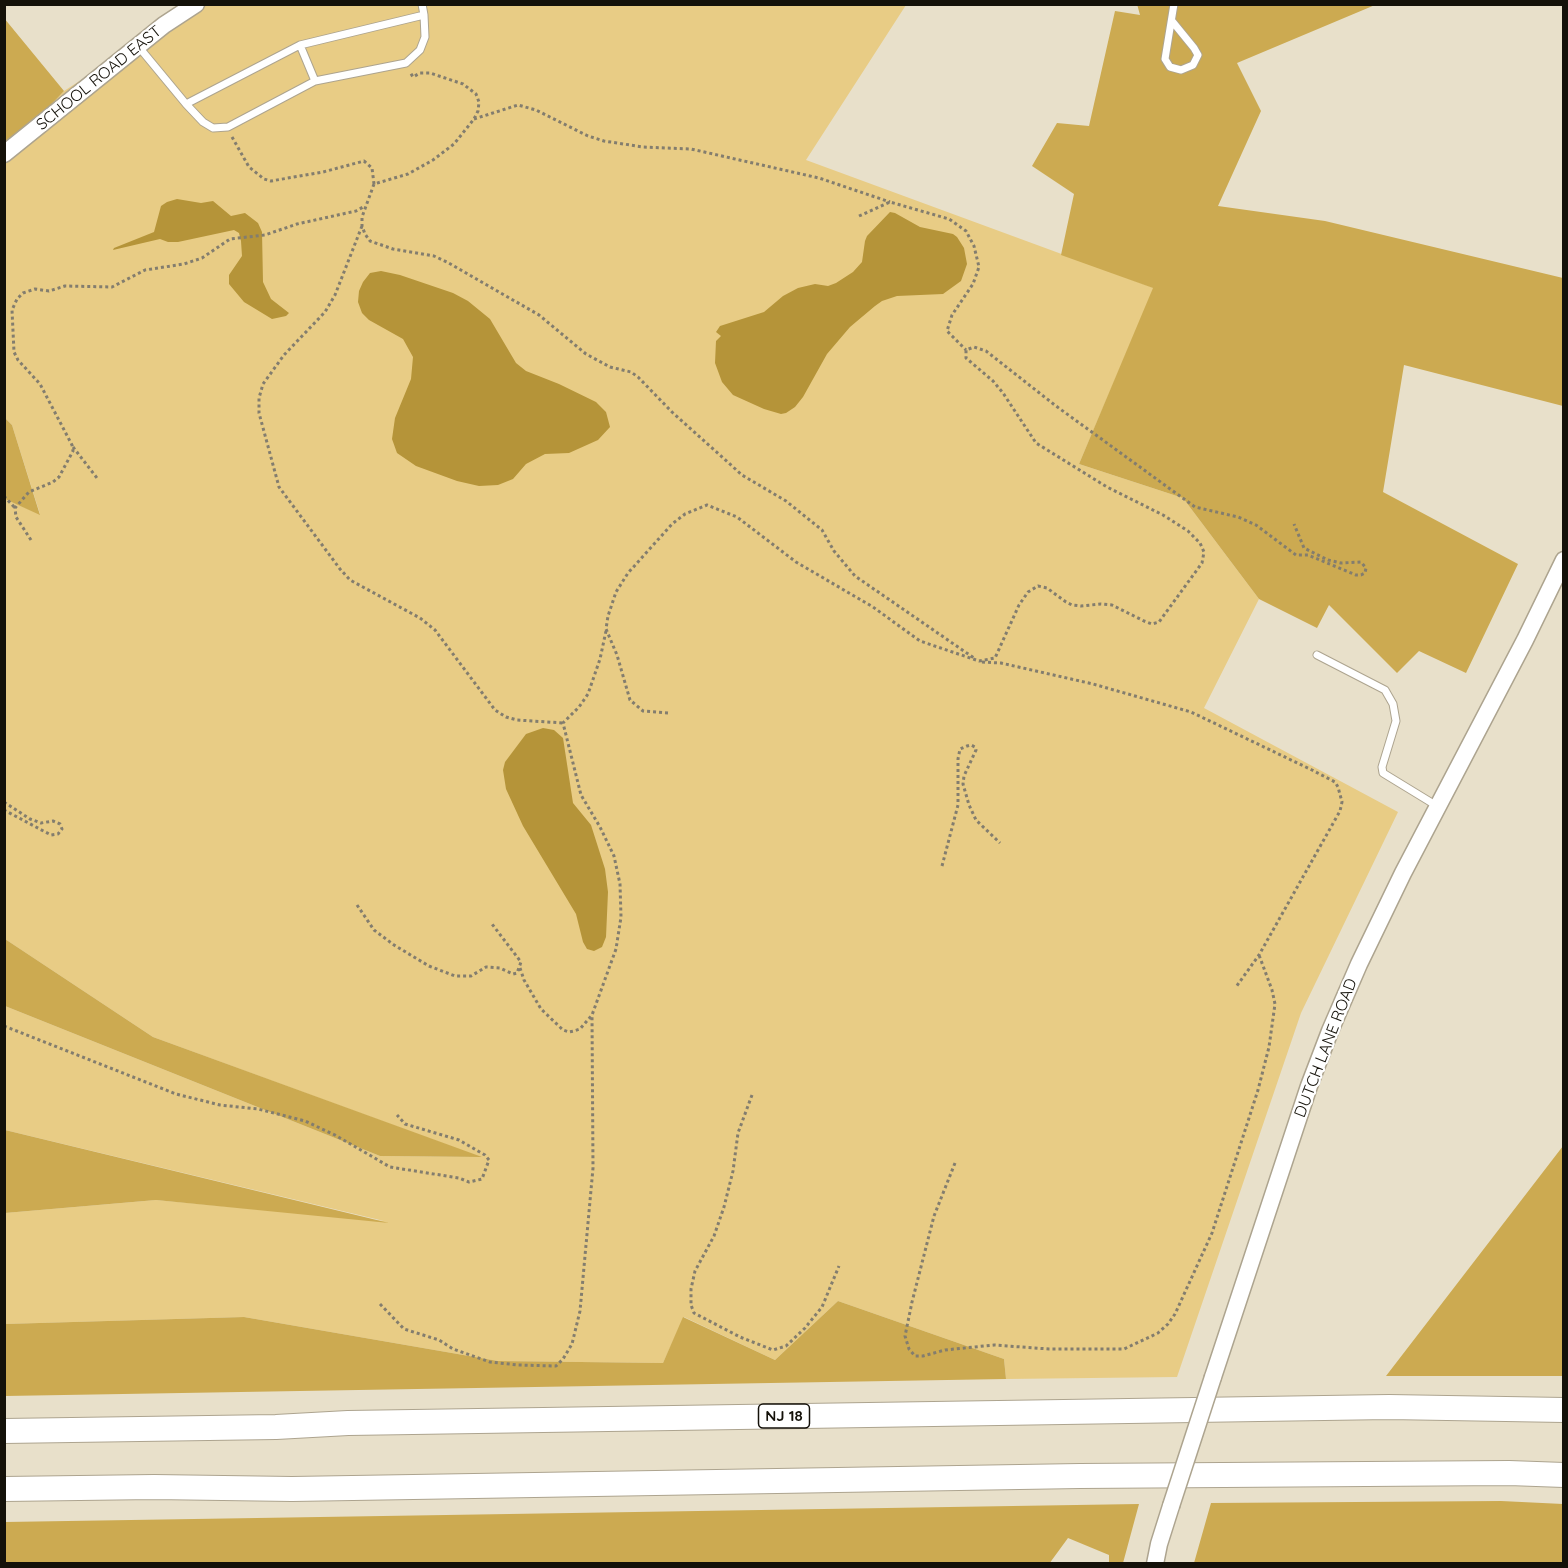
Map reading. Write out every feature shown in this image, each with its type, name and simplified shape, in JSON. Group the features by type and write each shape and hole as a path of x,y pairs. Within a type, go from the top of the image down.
{"highway":[{"name":"NJ 18","path":"4,1431 1354,1408 1563,1410"},
{"path":"4,1489 154,1487 292,1489 1104,1476 1497,1473 1563,1475"}],"street":[{"name":"SCHOOL ROAD EAST","path":"4,154 164,25 196,4"},
{"name":"DUTCH LANE ROAD","path":"1155,1563 1159,1544 1213,1377 1309,1086 1330,1031 1403,873 1439,807 1563,560"}],"lane":[{"path":"138,46 203,122 213,128 228,127 315,81 405,63 420,50 425,37 422,4"},
{"path":"1172,21 1197,55 1193,65 1181,70 1170,67 1165,59 1174,4"},
{"path":"186,104 300,45 424,15"},
{"path":"300,45 315,81"},
{"path":"1317,654 1385,690 1393,704 1396,721 1382,767 1383,773 1439,807"}],"path":[{"path":"374,184 408,174 433,160 454,144 478,111 479,102 471,88 430,73 420,73 413,77 405,63"},
{"path":"362,226 364,234 370,241 434,256 447,262 539,315 586,354 610,367 631,372 742,475 786,501 822,530 834,551 855,576 979,661 995,658 1019,605 1028,592 1038,586 1047,588 1072,605 1112,605 1152,624 1159,622 1196,573 1202,563 1204,552 1194,537 1163,515 1107,487 1036,443 1003,393 993,381 966,358 966,350 947,331 952,315 973,284 979,267 978,258 966,231 949,219 819,178 691,149 643,147 604,141 588,136 536,110 518,105 474,119"},
{"path":"228,127 249,167 264,179 282,180 364,161 372,168 374,184 366,205 362,226 335,295 325,312 271,370 263,384 259,398 259,413 279,487 340,569 350,580 420,618 435,630 495,710 506,717 517,720 563,723 588,694 600,659 610,606 628,573 672,524 685,514 706,505 737,517 796,562 873,607 920,641 979,661 1001,663 1093,684 1191,712 1335,783 1341,794 1340,811 1259,955 1236,987"},
{"path":"859,216 890,202"},
{"path":"97,478 72,446 40,384 18,360 14,352 12,310 17,299 23,293 35,290 50,291 65,286 112,287 146,270 184,264 202,258 230,239 257,237 297,224 356,211 366,205"},
{"path":"966,350 974,347 986,351 1056,406 1195,507 1238,517 1256,525 1296,555 1308,555 1356,575 1365,573 1366,568 1361,562 1341,563 1328,560 1304,548 1294,524"},
{"path":"15,508 29,492 59,477 70,457 72,446"},
{"path":"4,496 15,508 16,518 32,540"},
{"path":"606,629 617,655 630,700 643,711 668,713"},
{"path":"520,968 524,980 541,1009 563,1030 569,1032 580,1029 592,1014 616,949 621,917 620,884 614,856 600,827 580,795 563,723"},
{"path":"942,866 958,805 957,759 960,749 967,746 971,745 976,750 964,776 963,784 969,805 976,820 1000,843"},
{"path":"4,802 30,819 41,823 53,821 60,824 62,829 58,834 51,835 4,810"},
{"path":"357,905 374,930 394,945 429,966 455,976 471,976 486,967 517,973 521,962 518,956 492,924"},
{"path":"955,1163 934,1216 912,1302 905,1336 909,1349 915,1356 993,1345 1049,1349 1124,1349 1158,1333 1175,1314 1212,1233 1258,1090 1269,1047 1275,1004 1259,955"},
{"path":"380,1304 404,1329 439,1340 453,1349 490,1362 556,1366 563,1359 572,1344 579,1311 593,1168 592,1014"},
{"path":"4,1026 176,1094 220,1105 258,1109 305,1121 335,1135 390,1167 459,1178 469,1182 482,1179 489,1161 485,1155 459,1140 405,1124 397,1115"},
{"path":"752,1095 738,1133 733,1171 724,1207 714,1236 695,1271 690,1289 694,1313 740,1337 773,1350 786,1346 805,1328 822,1306 839,1266"}],"shaded area":[{"path":"1137,4 1375,5 1237,63 1261,111 1218,206 1325,221 1563,278 1563,406 1404,365 1383,492 1518,564 1466,673 1419,651 1397,673 1329,605 1317,628 1259,599 1183,498 1079,464 1153,288 1061,255 1074,194 1032,166 1057,123 1089,126 1115,11 1140,15"},
{"path":"198,5 906,5 806,160 1154,288 1079,464 1183,498 1259,599 1204,708 1398,812 1301,1013 1177,1377 1006,1379 1004,1359 838,1301 775,1360 684,1317 663,1363 498,1361 244,1317 5,1324 5,1213 156,1200 384,1221 5,1130 5,1006 380,1156 480,1157 153,1037 5,939 5,499 40,514 12,425 5,418 5,149 32,125 64,91"},
{"path":"4,18 64,91 32,125 4,149"},
{"path":"177,199 201,203 213,201 231,216 245,213 258,223 262,232 263,282 271,299 289,313 286,316 272,319 244,302 229,284 229,275 242,256 239,233 234,230 178,242 160,239 113,250 154,232 161,206"},
{"path":"890,212 920,227 953,234 957,237 964,248 967,264 961,281 943,294 897,296 875,306 850,327 827,354 803,397 786,413 781,414 764,409 733,395 722,382 715,363 716,341 721,336 716,332 720,326 764,312 783,296 798,288 815,284 828,286 853,272 862,262 867,236"},
{"path":"381,271 453,293 468,301 490,319 516,363 526,371 596,402 606,412 610,427 598,440 569,453 545,454 526,464 513,479 498,485 479,486 457,481 416,466 397,453 392,439 395,418 411,379 413,357 403,339 369,320 362,313 358,302 363,282 370,273"},
{"path":"5,418 12,425 40,515 5,499"},
{"path":"543,728 554,730 563,738 573,803 591,825 605,869 608,892 606,937 602,947 594,951 587,949 583,942 576,914 523,826 506,789 503,770 505,762 526,734"},
{"path":"5,939 153,1037 482,1157 380,1156 5,1006"},
{"path":"5,1130 389,1223 156,1200 5,1213"},
{"path":"1563,1146 1563,1376 1386,1376"},
{"path":"838,1301 1004,1359 1006,1379 5,1396 5,1324 244,1317 498,1361 663,1363 683,1317 775,1360"},
{"path":"1501,1501 1563,1504 1563,1563 1194,1563 1211,1503"},
{"path":"1139,1504 1123,1563 1109,1563 1109,1555 1068,1538 1049,1564 5,1563 5,1522"}]}
